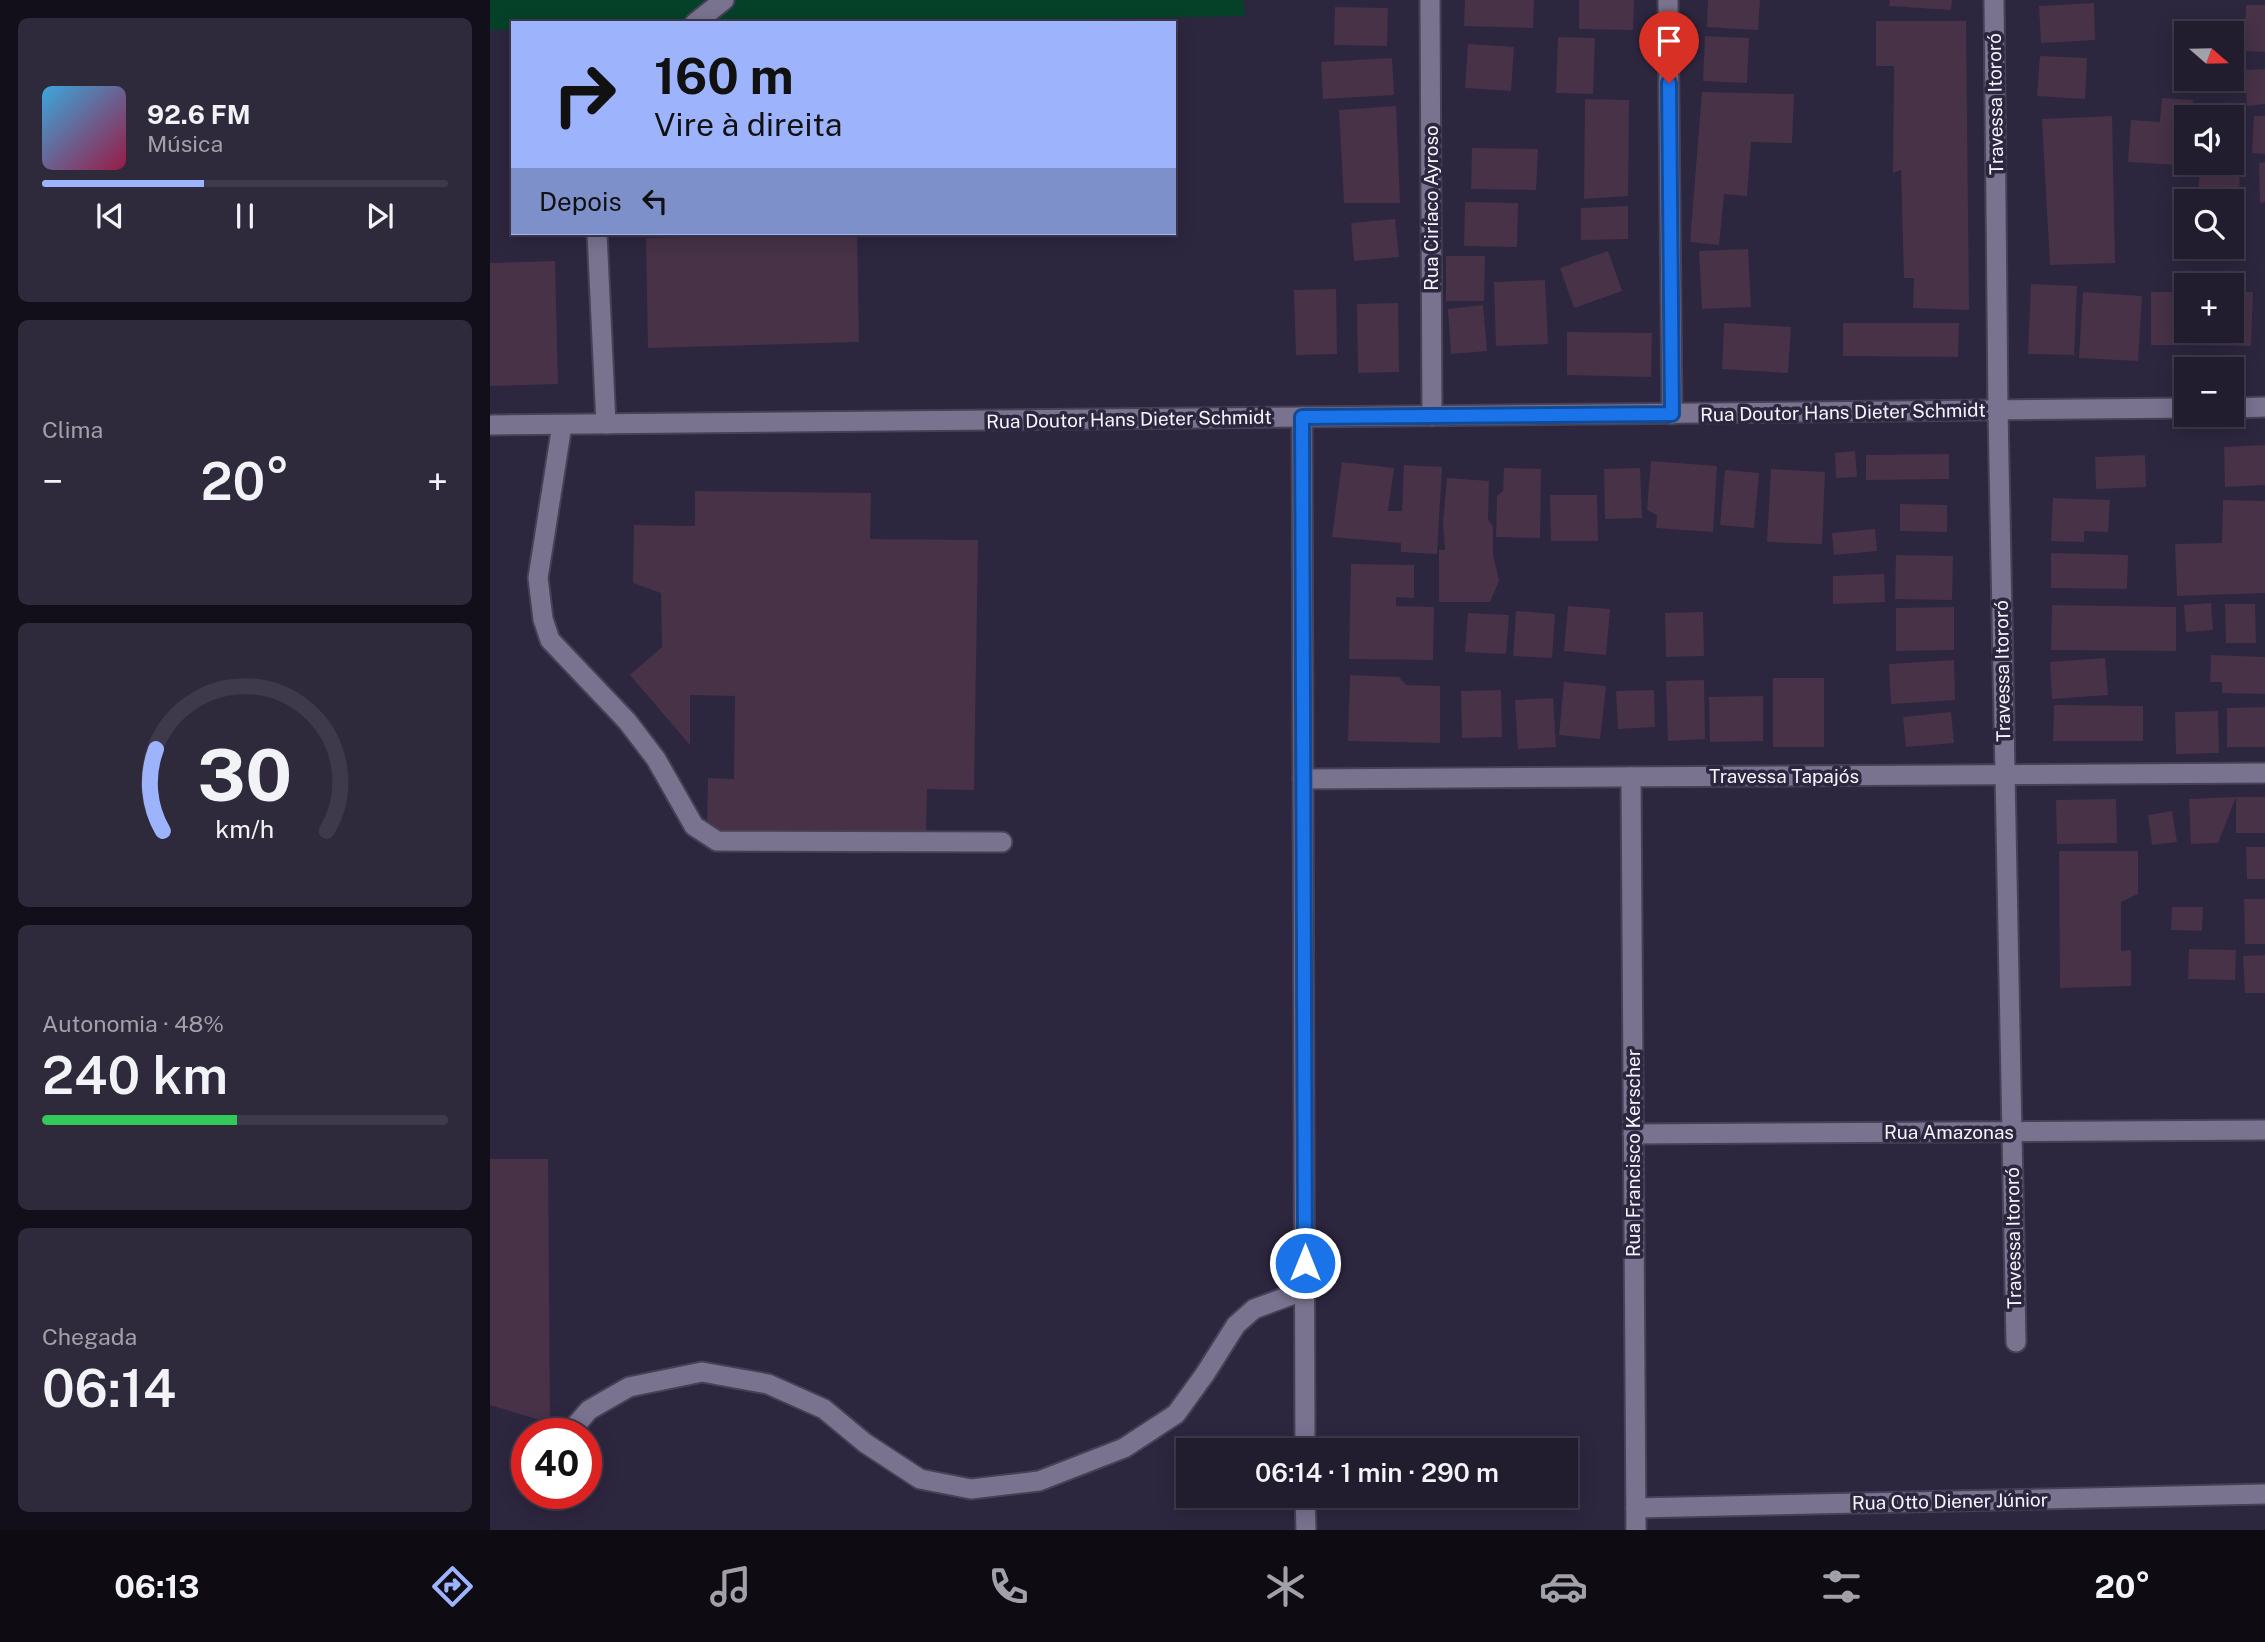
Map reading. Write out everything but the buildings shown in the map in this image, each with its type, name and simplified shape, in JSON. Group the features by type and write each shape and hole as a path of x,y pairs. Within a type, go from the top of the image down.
{"street":[{"path":"698,21 724,0"},
{"name":"Rua Ciríaco Ayroso","path":"1430,0 1432,416"},
{"path":"1668,0 1672,414"},
{"name":"Travessa Itororó","path":"1994,0 1998,410 2015,1342"},
{"path":"597,235 606,424"},
{"path":"2244,408 2265,407"},
{"name":"Rua Doutor Hans Dieter Schmidt","path":"492,425 2174,408"},
{"path":"1302,417 1305,1438"},
{"path":"562,425 538,579 543,619 550,640 627,721 656,759 694,826 717,841 1002,842"},
{"name":"Travessa Tapajós","path":"1303,779 2265,773"},
{"name":"Rua Francisco Kerscher","path":"1631,777 1636,1530"},
{"name":"Rua Amazonas","path":"1633,1134 2265,1130"},
{"path":"582,1418 589,1410 629,1387 702,1373 768,1384 824,1409 865,1443 920,1479 971,1489 1039,1481 1124,1448 1176,1415 1236,1325 1254,1309 1305,1290"},
{"name":"Rua Otto Diener Júnior","path":"1636,1508 2265,1494"},
{"path":"1306,1508 1306,1530"}],"green space":[{"path":"490,0 1243,0 1245,16 980,21 511,21 511,30 490,30"}],"route":[{"path":"1305,1263 1302,417 1672,414 1669,83"}]}
